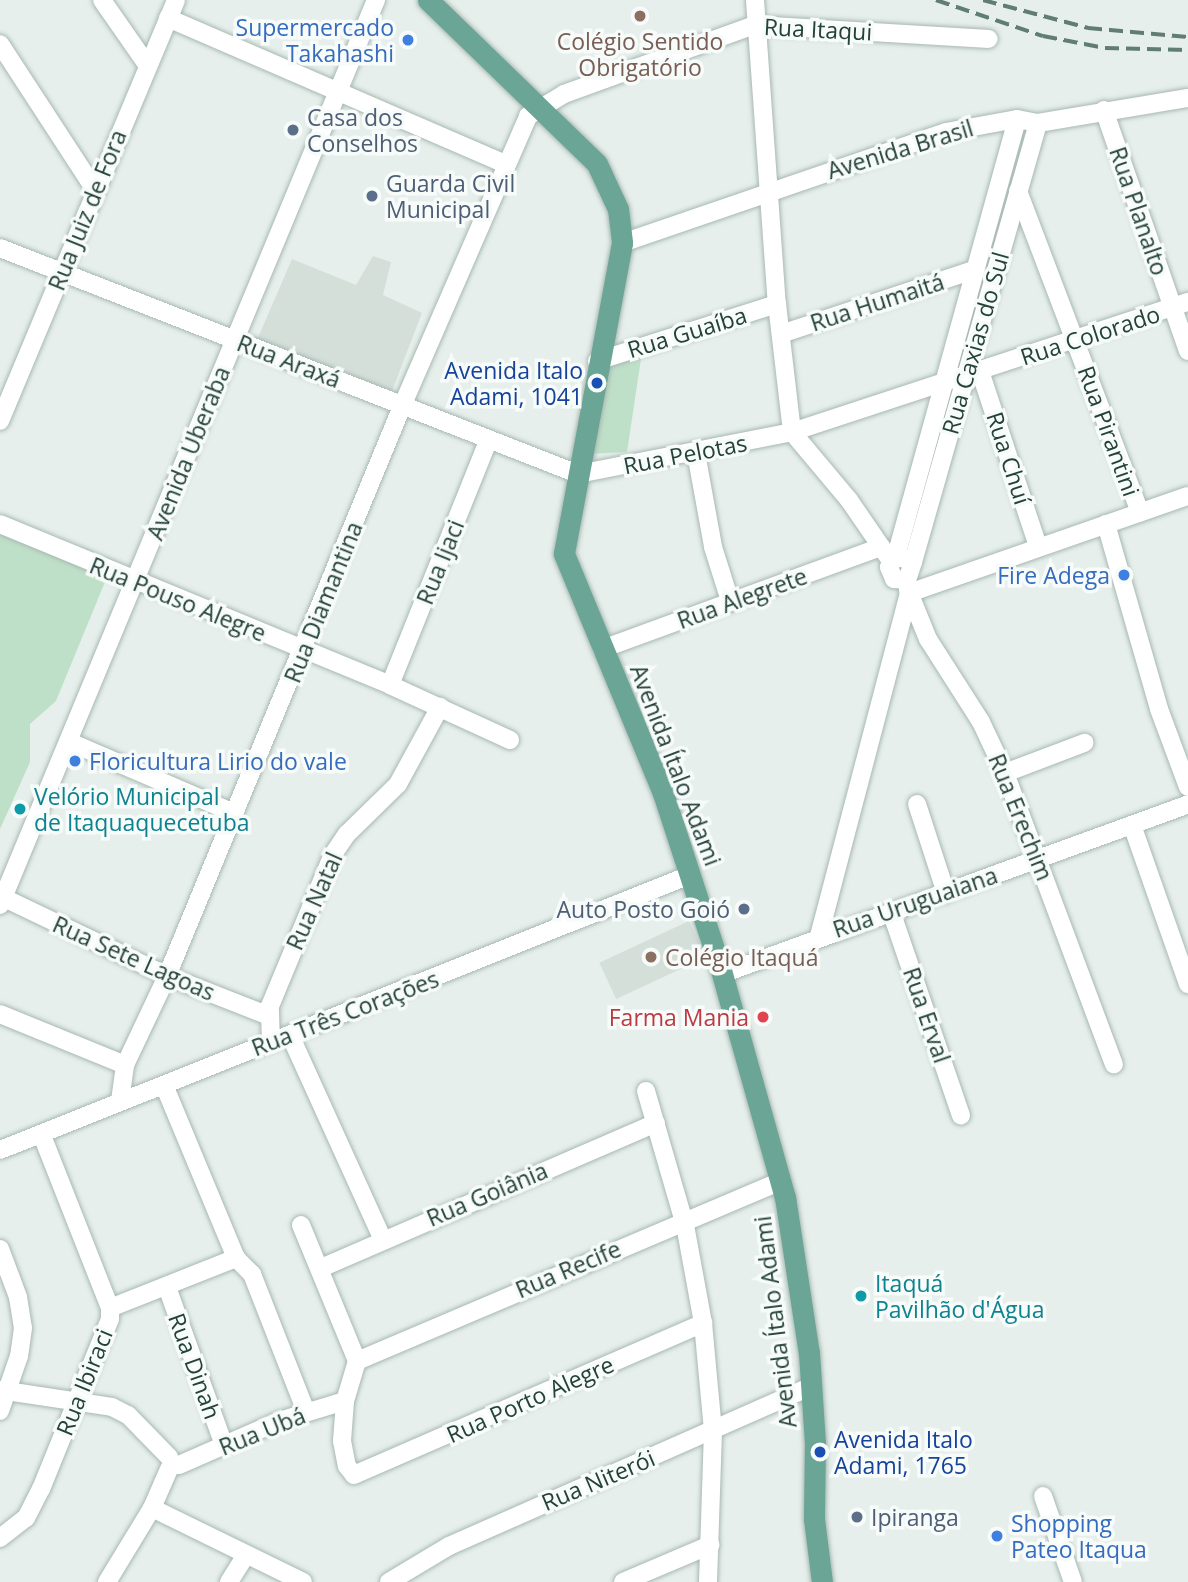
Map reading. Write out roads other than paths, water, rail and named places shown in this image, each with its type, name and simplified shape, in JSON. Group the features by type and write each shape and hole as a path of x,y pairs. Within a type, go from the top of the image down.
{"main road":[{"name":"Avenida Ítalo Adami","path":"428,0 606,176 618,209 622,243 597,361 564,554 643,741 690,876 722,974 781,1181 801,1291 811,1386 814,1519 821,1582"}],"street":[{"path":"102,0 146,64"},
{"name":"Rua Juiz de Fora","path":"0,421 146,64 176,0"},
{"name":"Avenida Uberaba","path":"1,900 137,583 233,340 376,0"},
{"path":"755,0 776,304 792,432 849,500 889,555 913,562 912,575 819,936"},
{"path":"168,18 506,164"},
{"name":"Rua Itaqui","path":"537,108 755,25 989,39"},
{"path":"0,44 96,191"},
{"name":"Avenida Brasil","path":"622,243 946,132 1017,119 1038,124 1104,110 1188,98"},
{"name":"Rua Diamantina","path":"120,1101 125,1065 167,976 305,651 403,404 506,164 528,116 537,108"},
{"name":"Rua Planalto","path":"1104,110 1180,305 1188,351"},
{"name":"Rua Caxias do Sul","path":"913,562 958,377 973,270 1017,119"},
{"name":"Rua Caxias do Sul","path":"889,555 958,377 1038,124"},
{"name":"Rua Pirantini","path":"1018,191 1140,513"},
{"name":"Rua Araxá","path":"0,248 578,474"},
{"name":"Rua Humaitá","path":"781,334 973,270"},
{"name":"Rua Guaíba","path":"597,361 776,304"},
{"name":"Rua Colorado","path":"792,432 1180,305"},
{"name":"Rua Chuí","path":"958,377 1038,546"},
{"name":"Rua Pelotas","path":"578,474 696,453 792,432"},
{"name":"Rua Ijaci","path":"390,685 489,439"},
{"path":"696,453 713,547 730,601"},
{"path":"907,587 1188,496"},
{"name":"Rua Pouso Alegre","path":"0,524 137,583 390,685 510,740"},
{"path":"1106,524 1159,709 1188,787"},
{"name":"Rua Erechim","path":"889,555 890,574 907,587 929,639 981,722 1005,773 1040,858 1114,1065"},
{"name":"Rua Alegrete","path":"602,649 730,601 889,555"},
{"name":"Rua Natal","path":"271,1042 269,1016 332,856 347,834 398,784 440,707"},
{"path":"70,742 234,813"},
{"path":"1005,773 1084,743"},
{"path":"917,804 946,893"},
{"name":"Rua Uruguaiana","path":"722,974 819,936 892,914 1188,804"},
{"path":"1132,825 1188,984"},
{"name":"Rua Três Corações","path":"0,1150 690,876"},
{"name":"Rua Sete Lagoas","path":"1,900 167,976 269,1016"},
{"name":"Rua Erval","path":"892,914 961,1116"},
{"path":"0,1014 125,1065"},
{"path":"290,1035 383,1240"},
{"path":"164,1084 236,1258 252,1274 306,1412"},
{"path":"646,1091 683,1220 703,1323 713,1431 708,1582"},
{"name":"Rua Goiânia","path":"321,1268 656,1123"},
{"name":"Rua Ibiraci","path":"0,1538 13,1532 26,1518 110,1308 42,1135"},
{"name":"Rua Recife","path":"357,1361 683,1220 781,1181"},
{"path":"301,1225 321,1268 357,1361 345,1401"},
{"path":"0,1249 18,1297 23,1328 0,1410"},
{"path":"110,1308 236,1258"},
{"name":"Rua Dinah","path":"167,1287 224,1445"},
{"name":"Rua Porto Alegre","path":"345,1401 344,1457 357,1475 703,1323"},
{"name":"Rua Niterói","path":"389,1582 449,1546 811,1386"},
{"path":"4,1391 76,1398 128,1415 172,1464 152,1508 107,1582"},
{"name":"Rua Ubá","path":"172,1464 306,1412 345,1401"},
{"path":"1043,1496 1073,1582"},
{"path":"152,1508 245,1556 303,1582"},
{"path":"623,1582 710,1545"},
{"path":"229,1582 245,1556"}],"waterway":[{"path":"913,527 938,444"}],"railway":[{"path":"936,0 1043,36 1105,48 1188,50"},
{"path":"983,0 1088,28 1188,37"}],"place":[{"name":"Colégio Sentido Obrigatório","path":"640,16"},
{"name":"Supermercado Takahashi","path":"408,40"},
{"name":"Casa dos Conselhos","path":"293,130"},
{"name":"Guarda Civil Municipal","path":"372,196"},
{"name":"Avenida Italo Adami, 1041","path":"597,383"},
{"name":"Fire Adega","path":"1124,575"},
{"name":"Floricultura Lirio do vale","path":"75,761"},
{"name":"Velório Municipal de Itaquaquecetuba","path":"20,809"},
{"name":"Auto Posto Goió","path":"744,909"},
{"name":"Colégio Itaquá","path":"651,957"},
{"name":"Farma Mania","path":"763,1017"},
{"name":"Itaquá Pavilhão d'Água","path":"861,1296"},
{"name":"Avenida Italo Adami, 1765","path":"820,1452"},
{"name":"Ipiranga","path":"857,1517"},
{"name":"Shopping Pateo Itaqua","path":"997,1536"}]}
